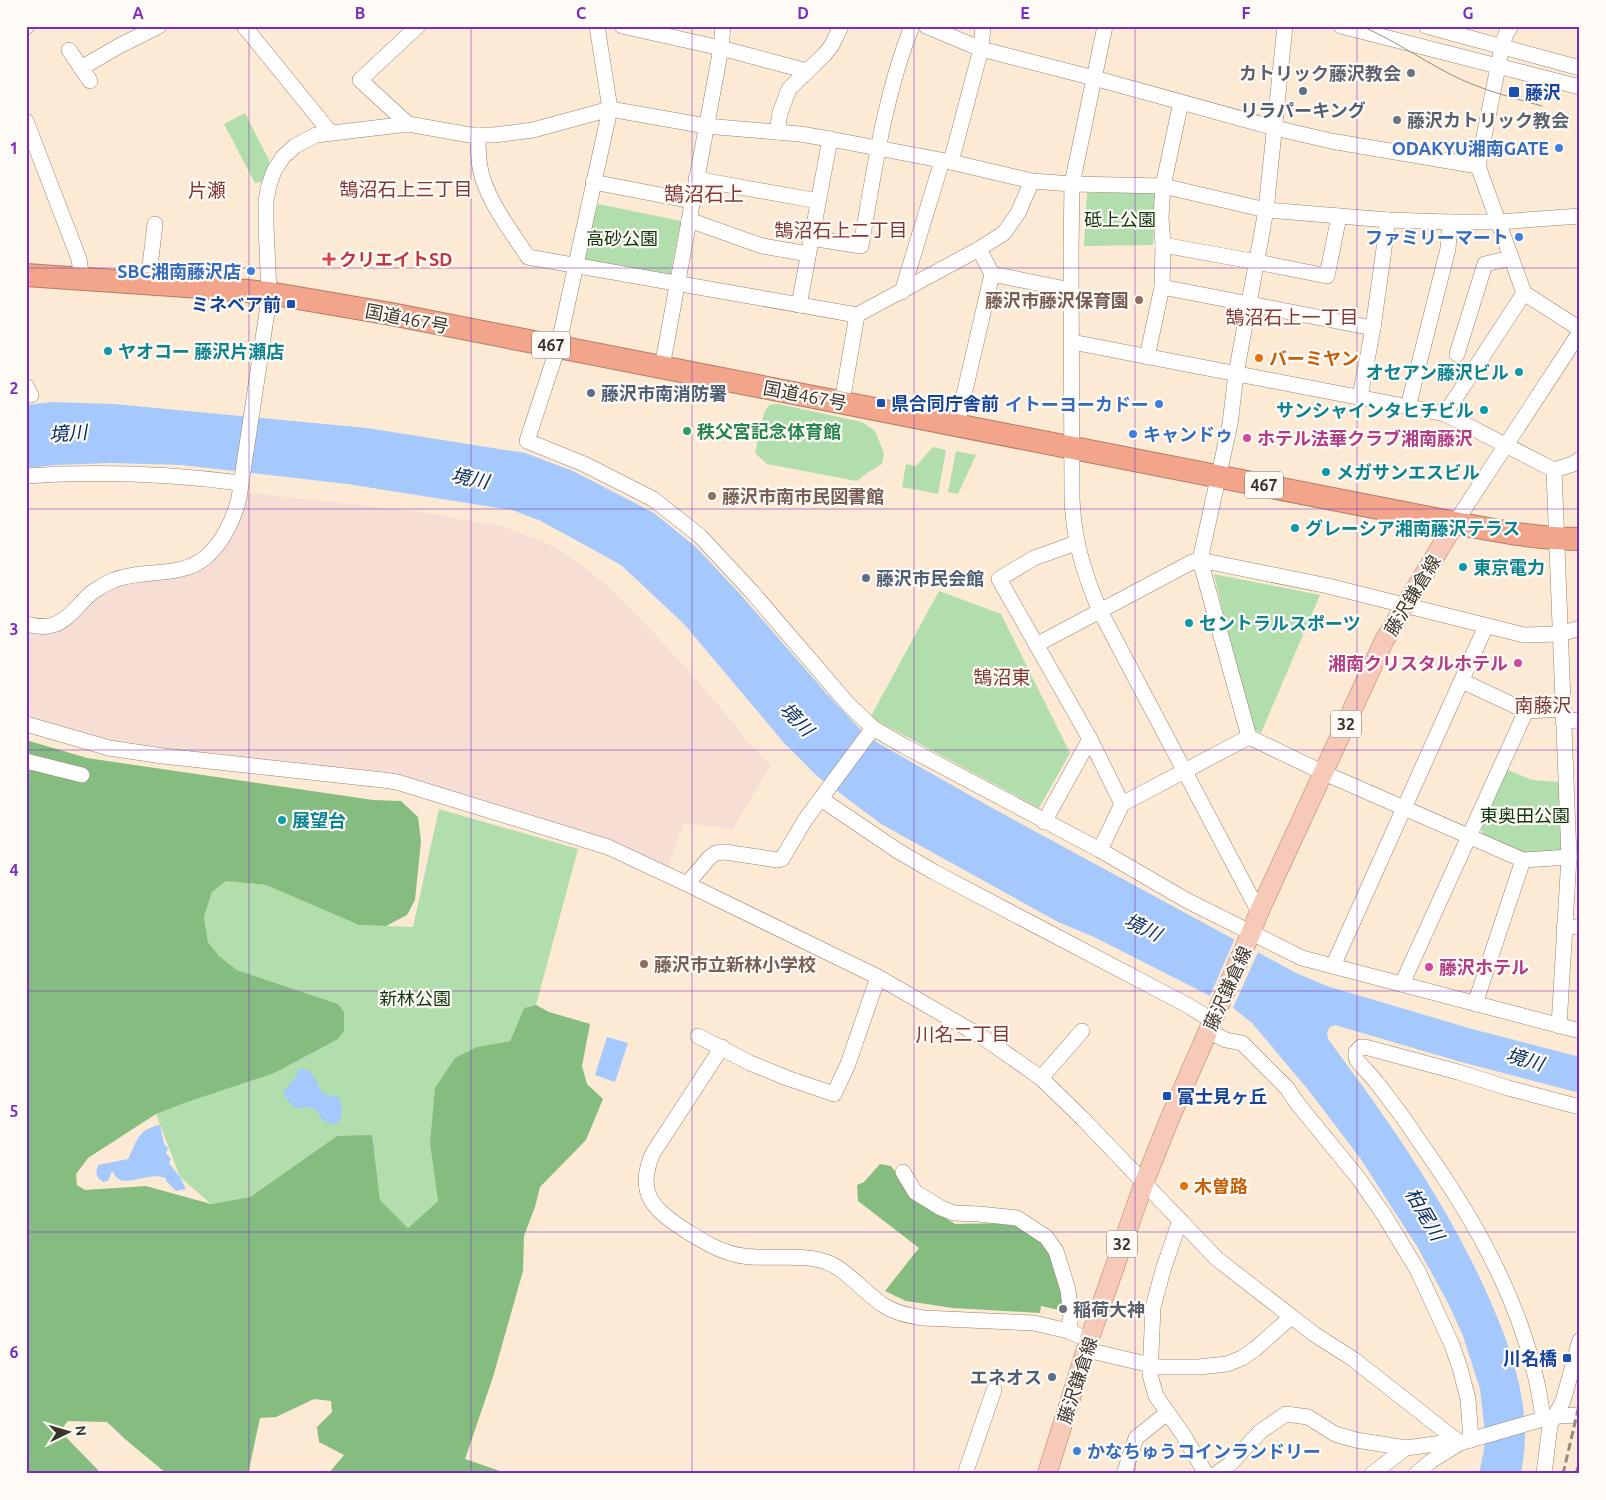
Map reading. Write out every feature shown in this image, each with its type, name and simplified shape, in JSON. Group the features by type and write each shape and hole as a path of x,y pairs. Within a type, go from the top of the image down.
{"highway":[{"name":"国道467号","path":"26,275 269,293 662,367 1455,523 1529,536 1580,539"}],"main road":[{"name":"藤沢鎌倉線","path":"1047,1474 1088,1345 1144,1183 1170,1118 1259,912 1380,649 1455,523"}],"street":[{"path":"81,68 159,26"},
{"path":"244,26 330,132"},
{"path":"408,124 360,80 418,26"},
{"path":"597,26 610,109 558,347 527,441 584,464 653,499 700,536 752,592 848,704 873,728 904,746 1044,822 1100,850 1250,935 1302,958 1580,1031"},
{"path":"622,26 721,48 807,71"},
{"path":"662,367 721,48 723,26"},
{"path":"777,132 780,113 789,89 832,45 841,26"},
{"path":"811,238 860,246 878,148 902,52 912,26"},
{"path":"926,26 981,49 1275,128 1330,141 1478,166"},
{"path":"902,292 946,162 981,49 983,26"},
{"path":"1105,26 1072,184 1072,518 1076,544 1089,586 1100,612 1259,912"},
{"path":"1285,26 1266,210 1236,374 1230,424 1200,560 1249,737 1523,860 1568,857"},
{"path":"1341,26 1580,87"},
{"path":"1426,26 1580,68"},
{"path":"1455,523 1580,331 1524,293 1478,166 1502,47 1505,36 1511,26"},
{"path":"69,50 90,81"},
{"path":"1147,357 1162,287 1163,245 1161,217 1163,186 1181,102"},
{"path":"26,624 43,627 53,626 62,621 93,591 116,580 181,570 206,558 220,542 236,510 253,412 269,293 266,217 269,185 274,171 283,157 295,146 316,135 408,124 446,132 494,135 533,130 610,109 706,126 830,139 1032,181 1163,186 1266,210 1388,220 1450,222 1498,222 1580,216"},
{"path":"26,121 79,259 82,280"},
{"path":"478,135 480,168 488,190 504,221 528,258 857,315 902,292 1004,233 1018,213 1032,181"},
{"path":"799,305 830,139"},
{"path":"696,179 818,201"},
{"path":"593,182 692,202"},
{"path":"1163,245 1327,276 1339,216"},
{"path":"689,220 762,246 808,254"},
{"path":"1360,398 1388,220"},
{"path":"1408,407 1448,249 1450,222"},
{"path":"148,284 155,224"},
{"path":"957,425 992,274 979,249"},
{"path":"1457,354 1485,264 1511,258"},
{"path":"992,274 1071,290"},
{"path":"1162,287 1372,328"},
{"path":"1445,414 1524,293"},
{"path":"842,402 857,315"},
{"path":"1072,342 1445,414 1554,470 1574,464 1580,459"},
{"path":"1554,470 1563,715 1573,794 1559,1026"},
{"path":"26,476 93,474 175,475 241,486"},
{"path":"1076,544 1034,558 999,580 1090,739 1122,804"},
{"path":"1036,645 1190,563 1200,560 1328,586 1524,635 1560,634 1580,628"},
{"path":"1333,966 1486,626"},
{"path":"1462,681 1526,711 1563,715 1580,720"},
{"path":"1402,984 1526,711"},
{"path":"26,724 109,748 163,756 396,782 608,847 878,977 984,1038 1041,1078 1083,1119 1217,1259 1314,1334 1353,1359 1466,1441"},
{"path":"688,884 710,857 716,853 725,852 782,859 805,820 873,728"},
{"path":"1100,850 1122,804 1249,737"},
{"path":"1044,822 1090,739"},
{"path":"26,761 82,775"},
{"path":"821,799 898,851 934,872 1187,1005 1211,1024 1226,1040 1242,1044 1287,1088 1359,1179 1384,1215 1418,1271 1452,1345 1460,1368 1468,1399 1466,1441"},
{"path":"1475,1004 1523,860"},
{"path":"1564,927 1580,927"},
{"path":"698,1036 750,1063 834,1094 848,1064 878,977"},
{"path":"1041,1078 1082,1031"},
{"path":"1544,1474 1550,1425 1545,1419 1533,1363 1518,1318 1497,1272 1468,1217 1430,1155 1382,1089 1358,1061 1356,1052 1365,1046 1580,1107"},
{"path":"722,1047 653,1153 646,1179 649,1194 655,1206 666,1217 708,1245 736,1255 825,1261 837,1268 884,1306 906,1315 923,1318 1034,1323 1068,1331 1088,1345 1150,1365 1170,1368 1199,1367 1235,1362 1255,1349 1291,1317"},
{"path":"903,1172 915,1192 941,1208 954,1213 1017,1218 1046,1237 1056,1251 1068,1290 1071,1316 1068,1331"},
{"path":"1180,1220 1163,1270 1153,1308 1150,1365 1156,1396 1184,1436 1206,1474"},
{"path":"1545,1419 1563,1401 1580,1340"},
{"path":"967,1474 966,1471 994,1390"},
{"path":"1124,1474 1136,1438 1167,1413"},
{"path":"1216,1474 1230,1464 1261,1431 1286,1414 1308,1417 1335,1434 1356,1440 1406,1448 1466,1441 1545,1419 1580,1415"},
{"path":"1416,1474 1431,1462 1466,1441"},
{"path":"1372,1474 1406,1448"}],"shaded area":[{"path":"249,493 414,511 505,527 556,547 610,587 655,634 717,703 748,742 771,765 733,829 684,823 668,867 396,778 102,743 26,718 26,632 33,634 56,633 96,596 123,582 165,578 235,529"}],"green space":[{"path":"245,113 269,160 270,166 264,181 255,183 224,124"},
{"name":"砥上公園","path":"1156,192 1153,245 1084,246 1087,193"},
{"name":"高砂公園","path":"598,204 681,221 670,277 582,260"},
{"path":"778,404 862,422 875,431 884,453 882,464 857,481 767,464 755,453 764,413 769,405"},
{"path":"933,447 946,450 938,494 902,487 906,464 916,466"},
{"path":"956,451 976,455 958,494 948,492"},
{"path":"1214,574 1320,595 1261,733 1249,727"},
{"path":"939,591 1001,614 1070,753 1039,808 871,716"},
{"path":"26,740 87,758 373,800 401,801 418,817 421,841 415,900 407,915 386,926 359,925 266,885 226,881 212,892 204,917 208,942 219,956 237,970 338,1004 344,1012 344,1031 338,1039 274,1073 156,1114 88,1158 76,1174 77,1185 85,1190 146,1186 211,1204 250,1197 337,1136 372,1135 380,1200 408,1228 438,1201 430,1144 435,1088 455,1058 477,1047 510,1041 524,1008 536,1005 549,1012 590,1024 582,1066 587,1084 603,1099 586,1140 540,1187 524,1236 523,1271 493,1377 465,1459 509,1474 328,1474 344,1455 319,1442 317,1427 332,1412 331,1401 314,1399 276,1417 260,1418 248,1474 167,1474 107,1422 68,1421 60,1431 98,1470 97,1474 26,1474"},
{"name":"東奥田公園","path":"1506,769 1532,780 1560,782 1563,847 1559,852 1526,852 1516,850 1483,835 1480,825"},
{"name":"新林公園","path":"439,809 578,849 536,1005 524,1008 510,1041 477,1047 430,1144 438,1201 408,1228 380,1200 371,1136 337,1136 250,1197 211,1204 180,1177 156,1114 187,1102 338,1004 237,970 219,956 208,942 204,917 212,892 226,881 266,885 359,925 413,927"},
{"path":"880,1164 891,1166 917,1201 955,1224 1014,1223 1044,1242 1059,1272 1068,1312 1041,1306 1040,1313 953,1308 906,1301 885,1291 919,1248 858,1201 857,1185 864,1182"}],"water":[{"path":"52,402 114,404 367,428 525,453 573,471 654,513 696,547 740,594 826,693 860,729 878,743 994,809 1298,974 1327,986 1472,1029 1580,1057 1580,1093 1461,1062 1335,1025 1330,1027 1327,1032 1328,1039 1420,1171 1461,1240 1479,1275 1507,1342 1520,1388 1525,1441 1521,1474 1479,1474 1485,1433 1480,1389 1463,1336 1448,1303 1418,1248 1360,1158 1310,1092 1252,1023 1232,1007 1094,937 1058,922 881,824 817,776 785,744 684,624 621,565 541,521 512,510 347,484 182,465 111,463 26,468 26,405"},
{"path":"607,1037 628,1043 615,1082 595,1075"},
{"path":"302,1068 312,1074 324,1093 331,1096 336,1095 341,1101 342,1109 338,1123 327,1122 314,1109 292,1106 286,1098 284,1091 297,1075 298,1069"},
{"path":"160,1125 164,1144 168,1148 166,1153 171,1159 169,1163 180,1177 186,1189 176,1191 165,1178 159,1176 126,1181 117,1178 112,1171 108,1181 103,1182 99,1178 96,1173 98,1165 128,1159 142,1133"}],"pier":[{"path":"1235,938 1259,950 1232,1010 1209,998"}],"tram line":[{"path":"1361,26 1459,79 1494,92 1542,106"}],"railway":[{"path":"1563,1474 1580,1401"},
{"path":"1576,1474 1580,1460"}],"place":[{"name":"カトリック藤沢教会","path":"1411,73"},
{"name":"リラパーキング","path":"1303,91"},
{"name":"藤沢","path":"1514,92"},
{"name":"藤沢カトリック教会","path":"1397,120"},
{"name":"ODAKYU湘南GATE","path":"1559,148"},
{"name":"ファミリーマート","path":"1519,237"},
{"name":"クリエイトSD","path":"329,259"},
{"name":"SBC湘南藤沢店","path":"251,271"},
{"name":"藤沢市藤沢保育園","path":"1139,300"},
{"name":"ミネベア前","path":"291,304"},
{"name":"ヤオコー 藤沢片瀬店","path":"108,351"},
{"name":"バーミヤン","path":"1259,358"},
{"name":"オセアン藤沢ビル","path":"1519,372"},
{"name":"藤沢市南消防署","path":"591,393"},
{"name":"県合同庁舎前","path":"881,403"},
{"name":"イトーヨーカドー","path":"1159,404"},
{"name":"サンシャインタヒチビル","path":"1484,410"},
{"name":"秩父宮記念体育館","path":"687,431"},
{"name":"キャンドゥ","path":"1133,434"},
{"name":"ホテル法華クラブ湘南藤沢","path":"1247,438"},
{"name":"メガサンエスビル","path":"1326,472"},
{"name":"藤沢市南市民図書館","path":"712,496"},
{"name":"グレーシア湘南藤沢テラス","path":"1295,528"},
{"name":"東京電力","path":"1463,567"},
{"name":"藤沢市民会館","path":"866,578"},
{"name":"セントラルスポーツ","path":"1189,623"},
{"name":"湘南クリスタルホテル","path":"1518,663"},
{"name":"展望台","path":"282,820"},
{"name":"藤沢市立新林小学校","path":"644,964"},
{"name":"藤沢ホテル","path":"1429,967"},
{"name":"富士見ヶ丘","path":"1167,1096"},
{"name":"木曽路","path":"1184,1186"},
{"name":"稲荷大神","path":"1063,1309"},
{"name":"川名橋","path":"1567,1358"},
{"name":"エネオス","path":"1052,1377"},
{"name":"かなちゅうコインランドリー","path":"1077,1451"}],"district":[{"name":"鵠沼石上三丁目","path":"406,189"},
{"name":"片瀬","path":"207,190"},
{"name":"鵠沼石上","path":"704,193"},
{"name":"鵠沼石上二丁目","path":"841,230"},
{"name":"鵠沼石上一丁目","path":"1292,317"},
{"name":"鵠沼東","path":"1002,677"},
{"name":"南藤沢","path":"1543,705"},
{"name":"川名二丁目","path":"963,1034"}],"water label":[{"name":"境川","path":"68,433"},
{"name":"境川","path":"470,478"},
{"name":"境川","path":"797,719"},
{"name":"境川","path":"1143,927"},
{"name":"境川","path":"1525,1059"},
{"name":"柏尾川","path":"1425,1214"}]}
